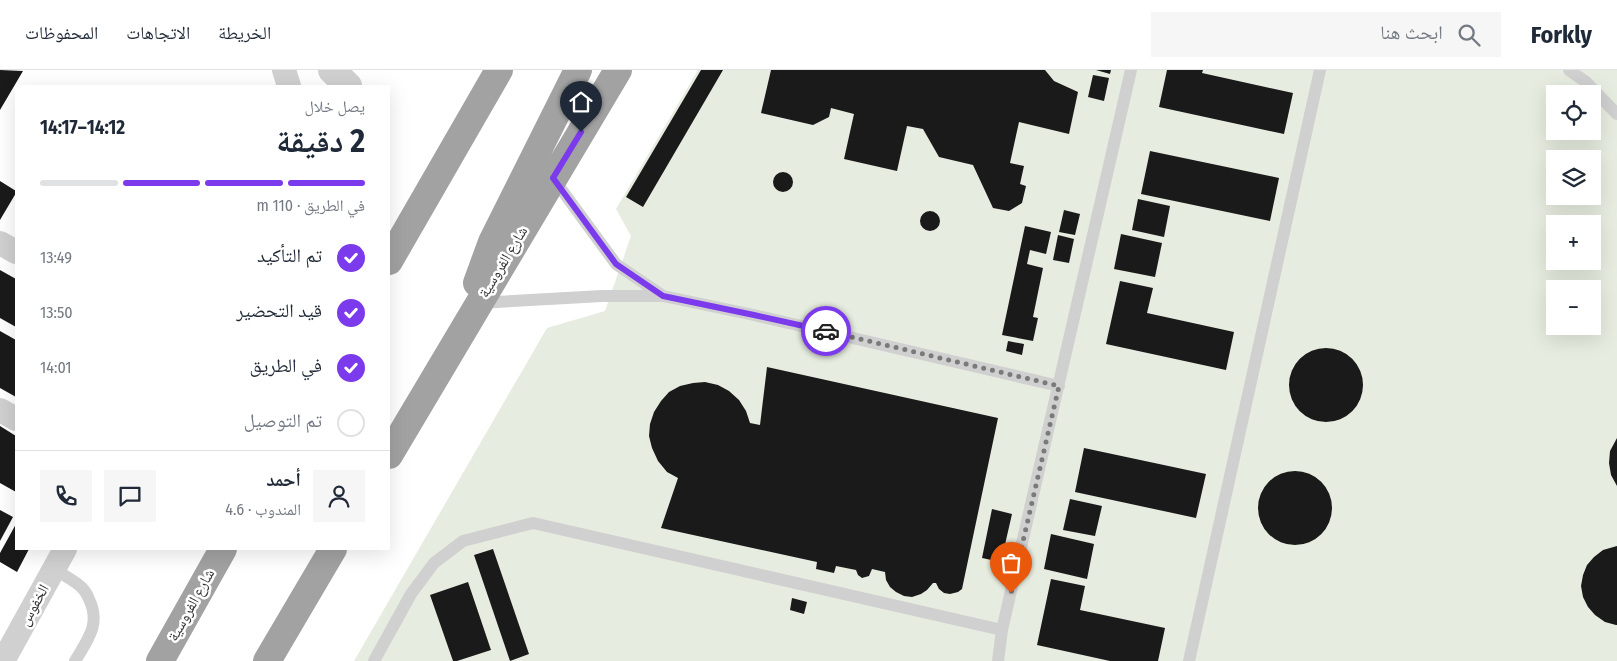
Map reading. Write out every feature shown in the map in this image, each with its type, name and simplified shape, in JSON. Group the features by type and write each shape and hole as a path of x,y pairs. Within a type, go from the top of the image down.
{"highway":[{"path":"390,259 499,70"},
{"path":"454,345 492,242 578,70"},
{"name":"شارع الفروسية","path":"390,453 618,70"},
{"name":"شارع الفروسية","path":"160,661 220,550"},
{"path":"267,661 332,550"}],"street":[{"path":"284,70 289,85"},
{"path":"332,70 347,85"},
{"path":"0,243 15,251"},
{"path":"0,410 15,418"},
{"name":"الخفوس","path":"3,661 59,559"}],"lane":[{"path":"998,661 1002,630 1131,70"},
{"path":"1189,661 1320,70"},
{"path":"1568,70 1586,82 1617,114"},
{"path":"553,178 616,264 663,296"},
{"path":"479,303 602,296 663,296 754,315 1059,386"},
{"path":"374,661 411,594 434,563 463,541 533,523 1002,630"},
{"path":"59,559 87,593 95,613 92,633 75,661"}],"shaded area":[{"path":"698,70 1617,70 1617,661 354,661 547,328 605,311 631,236 616,209"}],"building":[{"path":"0,70 23,71 0,110"},
{"path":"701,70 723,70 643,207 626,197"},
{"path":"771,70 1045,70 1054,81 1078,92 1069,134 1019,122 1010,163 1024,166 1020,184 1026,186 1022,203 1009,211 993,208 973,165 939,157 923,129 907,126 897,171 844,159 854,114 831,108 829,117 813,125 761,113"},
{"path":"1096,70 1111,70 1110,74"},
{"path":"1167,70 1203,70 1202,73 1293,93 1284,134 1159,107"},
{"path":"1093,75 1109,78 1104,101 1088,97"},
{"path":"1150,151 1279,178 1270,221 1141,194"},
{"path":"783,172 790,175 793,182 790,189 783,192 776,189 773,182 776,175"},
{"path":"0,181 15,190 15,195 0,220"},
{"path":"1138,199 1170,206 1164,237 1132,230"},
{"path":"1064,210 1080,214 1075,235 1059,232"},
{"path":"930,211 937,214 940,221 937,228 930,231 923,228 920,221 923,214"},
{"path":"1025,226 1051,232 1046,254 1030,250 1027,264 1043,268 1033,317 1038,318 1033,341 1002,335"},
{"path":"1121,234 1162,243 1155,277 1114,269"},
{"path":"1058,235 1074,239 1069,263 1053,260"},
{"path":"0,270 15,278 15,326 0,318"},
{"path":"1120,281 1153,288 1147,313 1234,332 1226,370 1106,344"},
{"path":"0,331 15,339 15,396 0,388"},
{"path":"1008,341 1024,344 1022,355 1006,351"},
{"path":"1319,348 1333,348 1347,354 1357,364 1363,378 1361,399 1347,416 1333,422 1319,422 1305,416 1295,406 1289,392 1289,378 1295,364 1305,354"},
{"path":"767,367 998,418 962,589 950,594 944,593 936,583 933,583 921,594 912,597 904,596 890,587 886,580 885,572 872,569 869,576 862,578 856,570 836,566 834,573 816,569 817,562 661,528 678,478 667,472 658,461 649,436 654,412 661,401 669,392 680,386 705,382 718,385 729,391 739,400 746,411 750,423 760,425"},
{"path":"0,426 15,435 15,491 0,483"},
{"path":"1617,438 1617,486 1611,475 1609,463 1610,451"},
{"path":"1084,448 1206,474 1196,518 1075,492"},
{"path":"1295,471 1316,477 1326,487 1332,508 1326,529 1316,539 1295,545 1274,539 1264,529 1258,508 1264,487 1274,477"},
{"path":"1070,499 1102,506 1095,536 1063,530"},
{"path":"992,509 1012,514 1001,562 982,558"},
{"path":"0,510 13,517 0,541"},
{"path":"15,526 15,550 28,550 17,572 0,562 0,553"},
{"path":"1051,534 1094,544 1087,579 1044,569"},
{"path":"1617,546 1616,625 1605,622 1595,615 1583,597 1581,586 1587,565 1594,557 1603,550"},
{"path":"493,549 529,654 510,661 474,555"},
{"path":"1051,579 1085,586 1080,610 1165,628 1158,661 1110,661 1037,645"},
{"path":"468,582 491,650 453,661 430,595"},
{"path":"792,598 807,602 804,614 790,610"}],"way so far":[{"path":"826,331 1059,386 1011,593"}],"route":[{"path":"581,132 553,178 616,264 663,296 826,331"}]}
